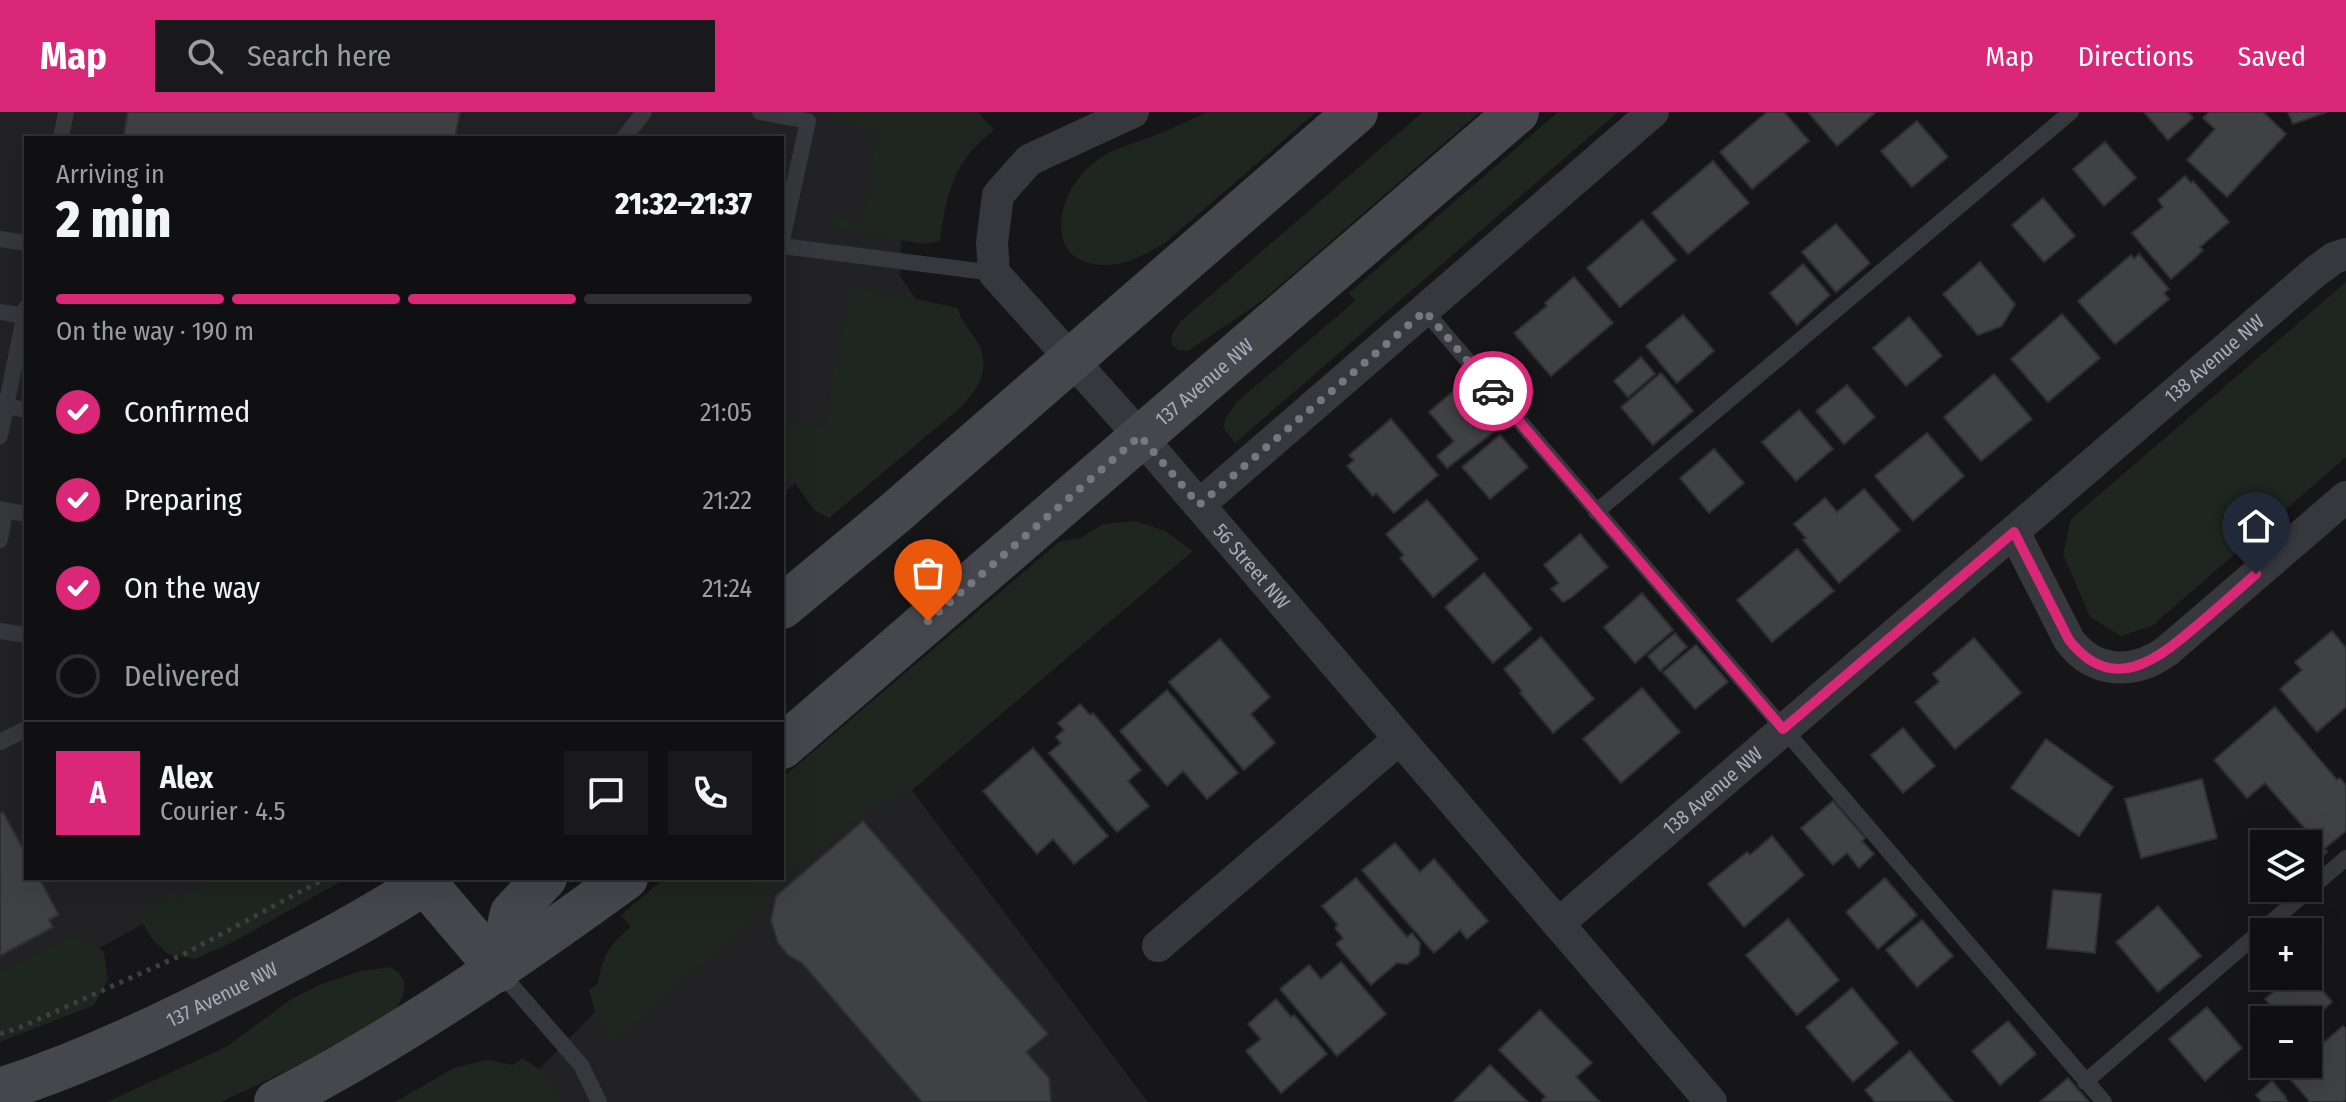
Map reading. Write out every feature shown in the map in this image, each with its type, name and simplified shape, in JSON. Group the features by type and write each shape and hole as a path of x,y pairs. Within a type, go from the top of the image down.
{"main road":[{"path":"784,605 895,513 1356,112"},
{"name":"137 Avenue NW","path":"784,745 1517,112"},
{"path":"784,632 895,513"},
{"path":"428,880 499,970"},
{"name":"137 Avenue NW","path":"0,1090 40,1077 163,1025 303,954 428,880"},
{"path":"499,970 512,913 543,880"},
{"path":"276,1102 364,1053 499,970 623,880"}],"street":[{"path":"1072,359 994,273 992,243 998,195 1029,160 1133,112"},
{"path":"1199,505 1653,112"},
{"name":"138 Avenue NW","path":"1558,924 2315,272 2334,258 2346,254"},
{"name":"56 Street NW","path":"1072,359 1711,1102"},
{"path":"2014,532 2077,651 2099,665 2128,668 2155,660 2167,651 2346,497"},
{"path":"1158,946 1398,740"}],"lane":[{"path":"61,136 66,112"},
{"path":"626,136 644,112"},
{"path":"760,112 808,121 784,234"},
{"path":"1596,512 2071,112"},
{"path":"0,239 24,243"},
{"path":"784,243 994,273"},
{"path":"1425,311 2104,1102"},
{"path":"0,312 24,313"},
{"path":"0,436 24,318"},
{"path":"6,406 24,410"},
{"path":"0,540 3,509 24,514"},
{"path":"0,631 24,635"},
{"path":"2085,1082 2346,858"},
{"path":"499,970 581,1065 599,1102"}],"path":[{"path":"0,1034 186,953 322,880"}],"shaded area":[{"path":"0,112 978,112 902,209 900,276 954,354 784,492 784,136 24,136 24,880 222,880 53,974 0,988"},
{"path":"831,112 978,112 994,130 980,141 954,180 945,208 940,241 923,244 828,228 831,215 863,221 877,131 829,121"},
{"path":"1207,112 1316,112 1166,242 1136,258 1112,265 1085,262 1072,254 1064,242 1061,228 1063,213 1067,197 1086,170 1110,152"},
{"path":"1423,112 1480,112 1263,300 1188,351 1178,350 1172,345 1171,336 1181,321"},
{"path":"1558,112 1618,112 1235,443 1223,428 1226,417 1237,402 1355,301 1349,293"},
{"path":"2346,282 2346,457 2152,626 2121,636 2090,617 2063,554 2071,519"},
{"path":"849,285 958,308 983,356 979,383 961,407 829,518 814,510 784,468 784,429 792,423 824,426"},
{"path":"1136,521 1165,531 1193,551 912,790 863,814 769,894 762,913 613,1044 597,1020 589,990 598,984 608,952 631,927 621,915 663,880 784,880 784,776 1059,542 1080,538 1103,524"},
{"path":"892,764 1148,1102 507,1102 600,1007 779,880 784,880 784,876"},
{"path":"211,880 343,880 235,941 195,959 168,954 152,939 137,913 174,892 178,898"},
{"path":"72,936 87,939 104,952 108,980 94,1005 0,1042 0,972"},
{"path":"390,967 404,982 401,999 394,1012 289,1070 221,1102 107,1102 226,1047 290,1000 322,984 361,971"},
{"path":"522,1058 544,1072 564,1102 395,1102 456,1067 488,1060 513,1065"}],"building":[{"path":"128,112 460,112 455,136 123,136"},
{"path":"1767,112 1784,112 1809,141 1752,189 1720,152"},
{"path":"1808,112 1876,112 1837,146"},
{"path":"2144,112 2188,112 2193,118 2168,140"},
{"path":"2209,112 2263,112 2286,134 2227,197 2187,160 2215,129 2203,118"},
{"path":"2288,112 2327,112 2293,124"},
{"path":"1917,121 1948,157 1912,187 1881,151"},
{"path":"2105,142 2136,178 2104,206 2073,169"},
{"path":"1713,161 1749,203 1688,254 1652,213"},
{"path":"2185,176 2229,222 2200,247 2203,250 2171,279 2132,233 2163,207 2158,200"},
{"path":"2043,198 2075,236 2044,262 2012,225"},
{"path":"1642,220 1676,260 1620,307 1587,268"},
{"path":"1836,224 1870,263 1836,292 1802,252"},
{"path":"2139,254 2169,289 2164,293 2169,299 2115,344 2078,301 2131,255 2134,259"},
{"path":"1980,262 2015,304 2002,326 1978,335 1943,294"},
{"path":"1803,264 1830,295 1797,325 1770,293"},
{"path":"1574,277 1613,323 1551,376 1514,333 1547,306 1545,303"},
{"path":"2062,314 2100,358 2048,402 2011,359"},
{"path":"1683,315 1714,351 1677,383 1646,346"},
{"path":"1909,317 1942,356 1906,386 1873,348"},
{"path":"1641,357 1655,374 1628,397 1614,381"},
{"path":"1661,373 1693,411 1653,445 1621,407"},
{"path":"1994,374 2032,419 1981,461 1944,417"},
{"path":"1464,382 1501,426 1447,468 1437,456 1454,441 1429,412"},
{"path":"1847,385 1875,417 1844,444 1816,411"},
{"path":"1799,410 1833,449 1796,481 1762,442"},
{"path":"1391,419 1438,475 1394,513 1376,493 1373,496 1347,466 1354,460 1349,455"},
{"path":"1927,433 1964,476 1913,521 1875,476"},
{"path":"1500,435 1528,467 1490,499 1462,467"},
{"path":"1714,449 1744,483 1709,513 1680,478"},
{"path":"1864,489 1900,530 1839,583 1803,540 1806,538 1794,524 1825,498 1837,512"},
{"path":"1427,500 1478,559 1433,597 1400,558 1404,555 1386,534"},
{"path":"1580,534 1608,567 1563,602 1551,589 1559,583 1544,565"},
{"path":"1797,549 1834,591 1772,642 1737,600"},
{"path":"1484,573 1532,629 1493,663 1445,607"},
{"path":"1642,593 1673,630 1635,663 1604,627"},
{"path":"2332,631 2346,648 2346,707 2317,732 2280,689 2302,670 2295,662"},
{"path":"1675,633 1687,647 1660,671 1648,656"},
{"path":"1541,637 1594,699 1553,733 1504,669"},
{"path":"1974,638 2021,693 1955,749 1915,702 1939,682 1933,674"},
{"path":"1220,639 1270,697 1251,714 1275,743 1244,770 1169,682"},
{"path":"1696,645 1728,682 1695,709 1663,672"},
{"path":"1642,688 1680,732 1621,783 1583,739"},
{"path":"1167,690 1238,773 1207,799 1183,771 1167,786 1120,731"},
{"path":"1080,704 1090,715 1093,713 1141,770 1128,781 1149,806 1117,832 1049,753 1061,743 1056,737 1064,730 1058,723"},
{"path":"2275,707 2337,780 2340,778 2346,785 2346,831 2324,849 2327,852 2322,856 2322,830 2306,830 2265,783 2247,798 2214,760"},
{"path":"1903,728 1935,766 1903,793 1871,755"},
{"path":"2046,739 2113,787 2079,836 2011,788"},
{"path":"1033,748 1108,836 1074,864 1053,839 1037,854 983,791"},
{"path":"2202,779 2217,838 2141,858 2125,799"},
{"path":"1833,801 1865,838 1862,841 1874,854 1859,868 1847,853 1833,865 1801,828"},
{"path":"3,812 24,850 24,880 40,880 59,915 49,920 53,927 0,956 0,814"},
{"path":"863,821 1048,1034 1026,1052 1049,1078 1051,1102 922,1102 802,963 788,955 778,943 771,920 776,896"},
{"path":"1772,836 1804,875 1744,927 1708,884"},
{"path":"1395,843 1420,872 1434,859 1488,921 1467,939 1460,930 1434,953 1362,870"},
{"path":"1356,878 1407,937 1412,933 1420,943 1419,955 1407,964 1397,963 1371,985 1336,944 1343,938 1335,928 1338,925 1322,906"},
{"path":"1885,878 1917,915 1878,949 1846,912"},
{"path":"2053,890 2101,894 2095,953 2047,948"},
{"path":"2158,906 2201,956 2158,992 2116,942"},
{"path":"1788,919 1839,980 1797,1015 1746,955"},
{"path":"1922,920 1953,956 1917,987 1886,950"},
{"path":"1341,962 1386,1014 1337,1056 1280,989 1309,965 1321,979"},
{"path":"1852,988 1898,1043 1853,1082 1806,1027"},
{"path":"2276,990 2322,990 2332,1002 2322,1011 2322,1006 2271,1006 2265,999"},
{"path":"1276,999 1327,1054 1281,1093 1246,1051 1261,1039 1248,1024"},
{"path":"2207,1007 2242,1048 2205,1081 2169,1039"},
{"path":"1540,1010 1592,1063 1576,1077 1600,1102 1543,1102 1546,1097 1499,1050"},
{"path":"2008,1021 2036,1054 2000,1085 1972,1051"},
{"path":"2343,1026 2346,1029 2346,1099 2343,1102 2310,1102 2289,1078 2322,1078 2322,1044"},
{"path":"1910,1051 1953,1102 1875,1102 1865,1090"},
{"path":"1490,1065 1528,1102 1453,1102"},
{"path":"2068,1078 2089,1102 2040,1102"},
{"path":"2272,1081 2288,1102 2262,1102 2256,1095"}],"way so far":[{"path":"928,621 1140,436 1199,505 1425,311 1493,391"}],"route":[{"path":"1493,391 1783,729 2014,532 2069,640 2087,659 2112,668 2140,666 2155,660 2256,574"}]}
